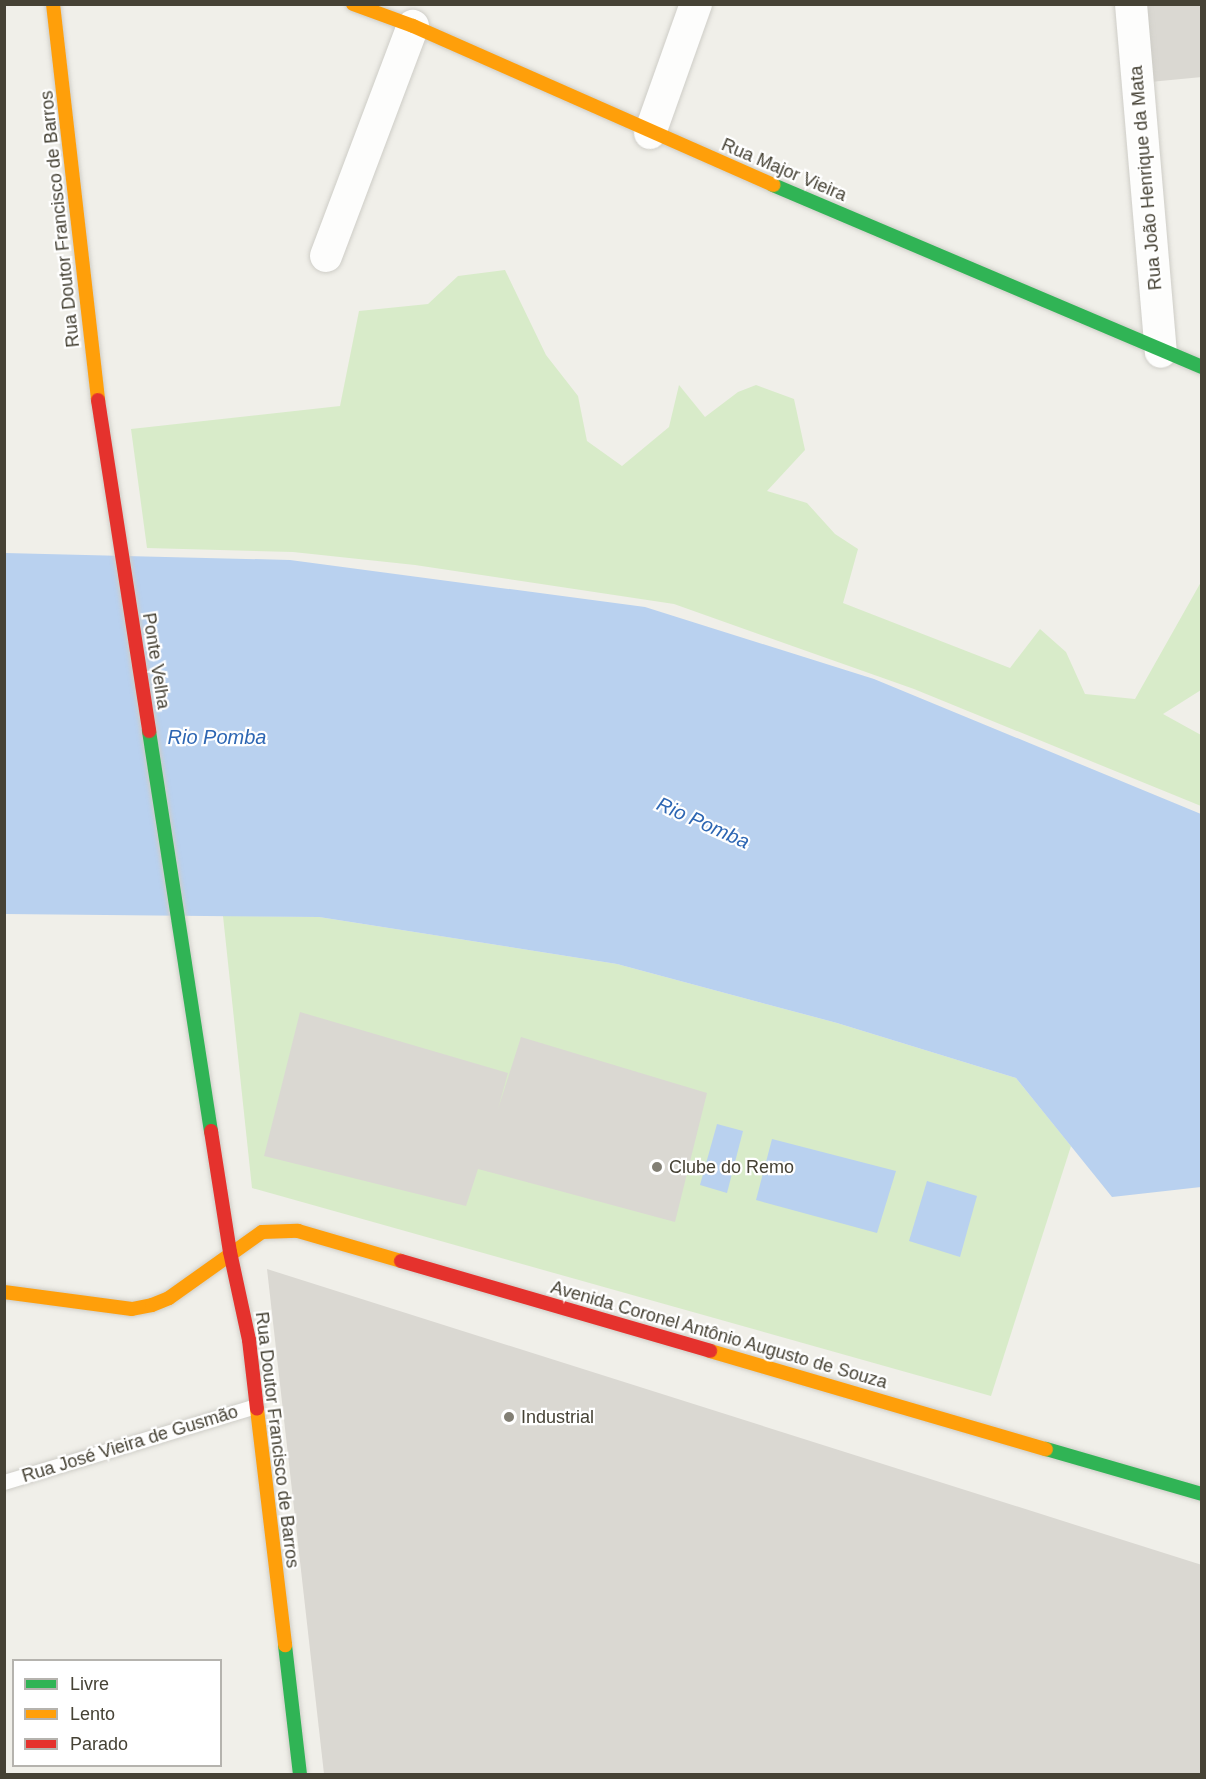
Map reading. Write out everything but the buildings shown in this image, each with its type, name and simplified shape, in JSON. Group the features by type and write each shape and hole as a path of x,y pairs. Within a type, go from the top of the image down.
{"main road":[{"name":"Rua Doutor Francisco de Barros","path":"53,4 102,430"},
{"name":"Rua Major Vieira","path":"353,4 412,26 650,134 1161,352 1202,367"},
{"name":"Ponte Velha","path":"102,430 192,1005"},
{"name":"Rua Doutor Francisco de Barros","path":"192,1005 230,1252 249,1340 300,1774"},
{"name":"Avenida Coronel Antônio Augusto de Souza","path":"4,1292 132,1309 152,1305 169,1298 230,1252 262,1232 298,1232 1202,1494"}],"street":[{"path":"650,134 696,4"},
{"name":"Rua João Henrique da Mata","path":"1131,4 1161,352"},
{"path":"326,256 412,26"}],"lane":[{"name":"Rua José Vieira de Gusmão","path":"4,1482 255,1406"}],"green space":[{"path":"505,270 546,355 578,396 587,441 622,466 669,427 679,385 705,417 738,392 756,385 794,399 805,450 767,491 807,503 835,534 858,549 843,603 1010,668 1040,629 1066,652 1085,694 1135,699 1201,582 1201,690 1163,714 1201,735 1201,806 914,689 674,604 415,565 293,552 147,548 131,429 340,406 359,311 428,304 458,276"},
{"name":"Clube do Remo","path":"223,916 319,917 617,964 837,1023 1016,1078 1071,1146 991,1396 252,1188"}],"water":[{"name":"Rio Pomba","path":"5,553 290,560 645,607 874,679 1201,814 1201,1187 1112,1197 1016,1078 837,1023 617,964 319,917 5,914"},
{"path":"717,1124 743,1131 727,1193 700,1185"},
{"path":"772,1139 896,1171 877,1233 756,1200"},
{"path":"927,1181 977,1196 960,1257 909,1241"}],"traffic: fast":[{"path":"773,185 1202,367"},
{"path":"149,731 211,1131"},
{"path":"1046,1449 1202,1494"},
{"path":"285,1645 300,1774"}],"traffic: slow":[{"path":"53,4 98,400"},
{"path":"353,4 413,26 773,185"},
{"path":"4,1292 132,1309 152,1305 169,1298 262,1232 298,1231 401,1261"},
{"path":"710,1351 1046,1449"},
{"path":"257,1409 285,1645"}],"traffic: jam":[{"path":"98,400 149,731"},
{"path":"211,1131 230,1252 249,1340 257,1409"},
{"path":"401,1261 710,1351"}],"place":[{"name":"Clube do Remo","path":"657,1167"},
{"name":"Industrial","path":"509,1417"}]}
